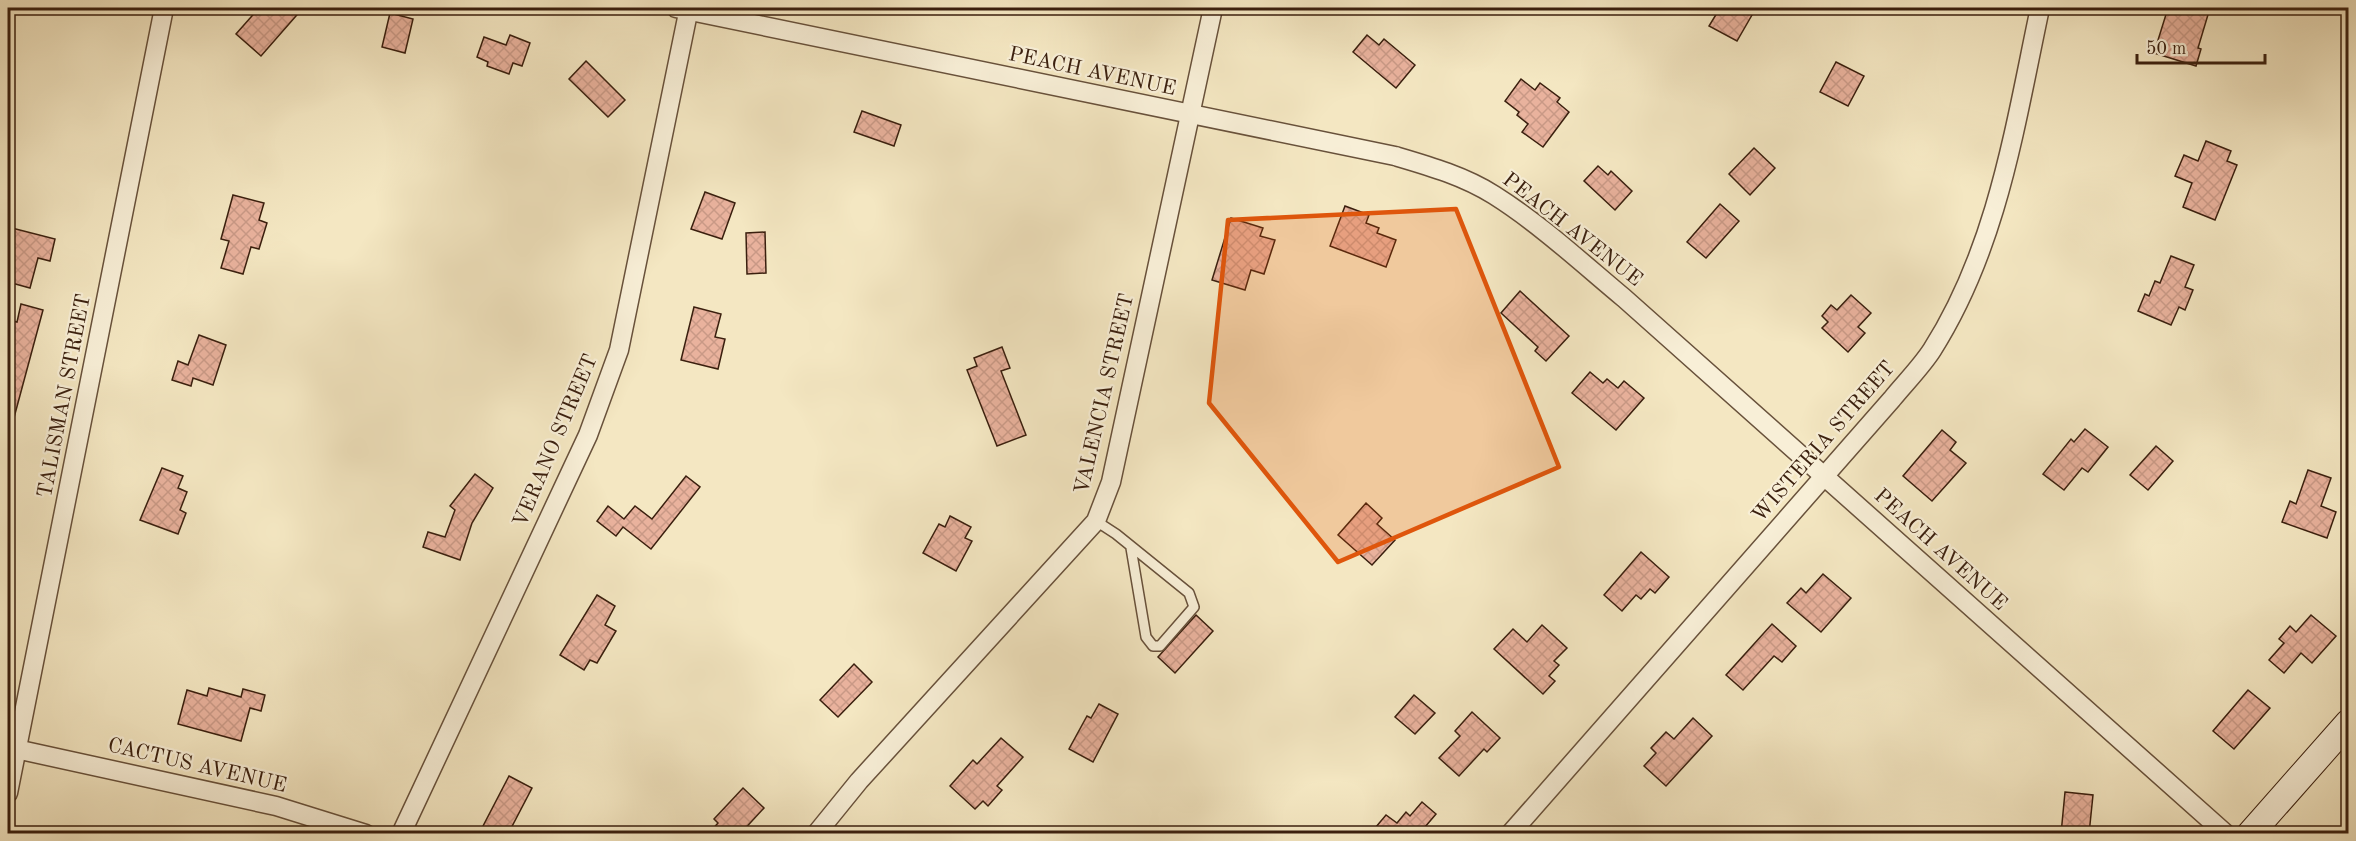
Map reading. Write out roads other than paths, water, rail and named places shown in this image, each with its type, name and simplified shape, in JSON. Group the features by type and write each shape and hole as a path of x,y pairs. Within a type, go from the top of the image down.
{"street":[{"name":"TALISMAN STREET","path":"8,793 164,8"},
{"name":"PEACH AVENUE","path":"685,8 1395,156 1450,173 1493,194 1561,244 1624,298 2226,834"},
{"name":"VERANO STREET","path":"401,834 588,435 619,350 685,8"},
{"name":"VALENCIA STREET","path":"816,834 867,773 1096,521 1111,482 1213,8"},
{"name":"WISTERIA STREET","path":"1510,834 1824,477 1931,351 1979,259 2003,183 2040,8"},
{"path":"2250,834 2349,723"},
{"name":"CACTUS AVENUE","path":"16,749 276,806 366,834"}],"lane":[{"path":"1096,521 1116,534 1189,593 1194,607 1160,646 1153,646 1146,637 1131,548"}]}
